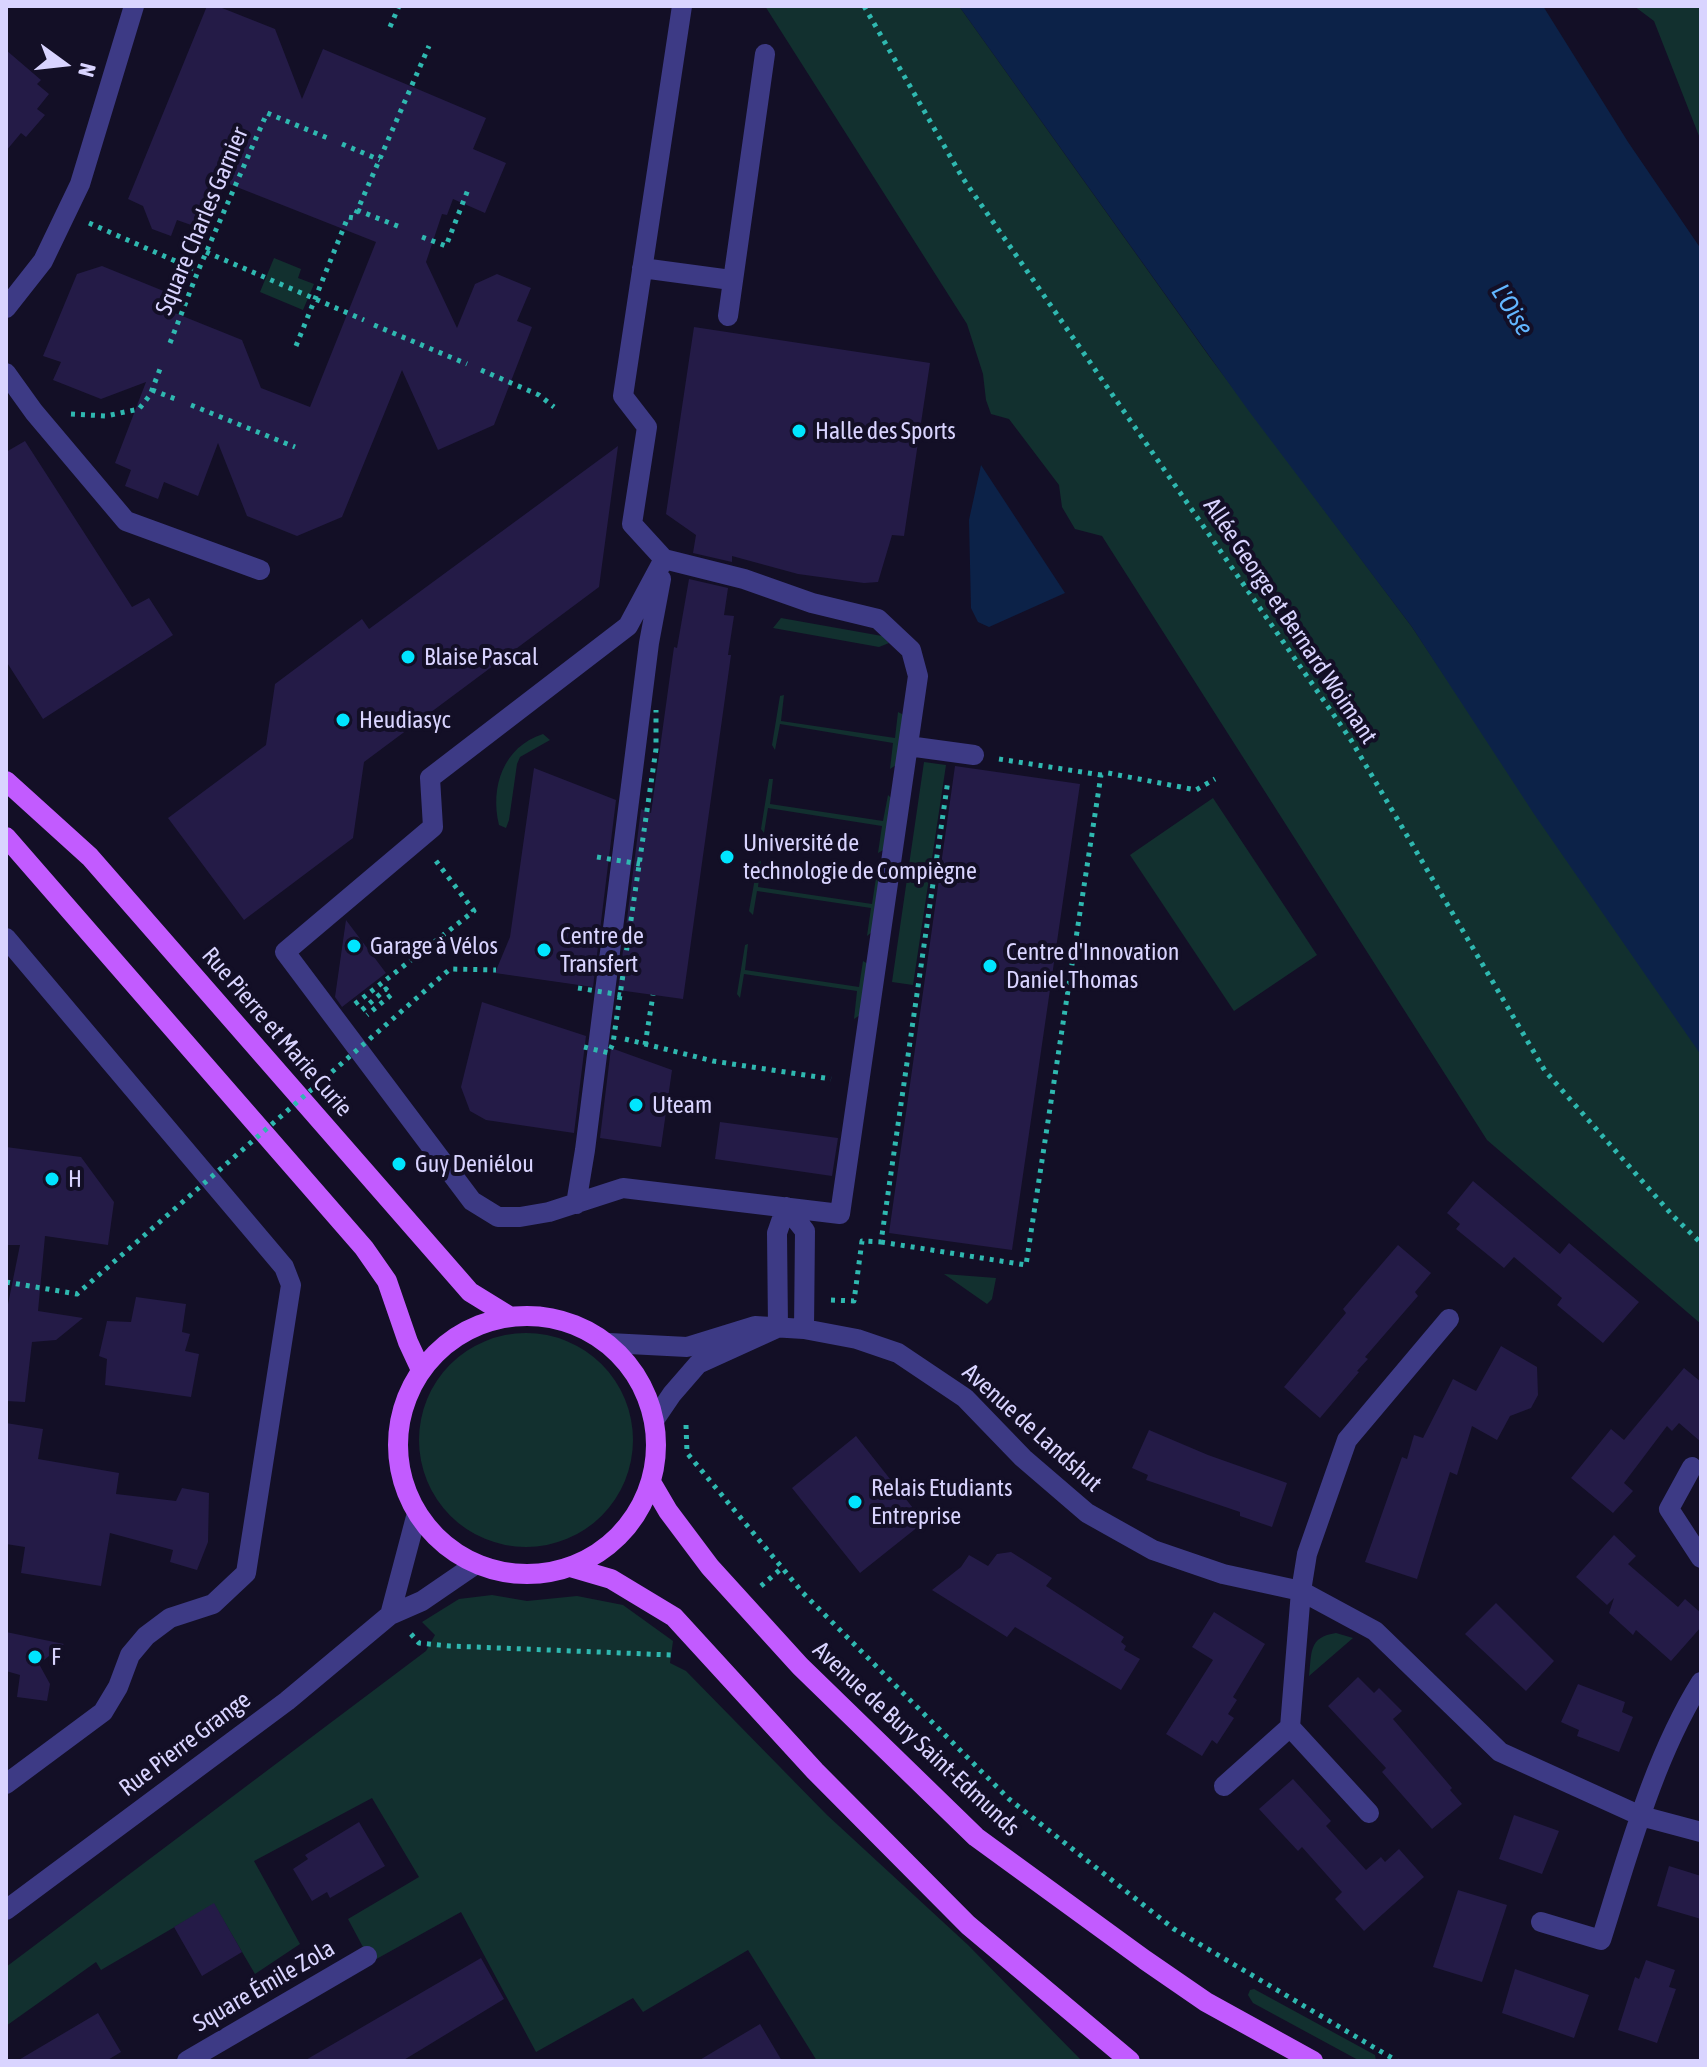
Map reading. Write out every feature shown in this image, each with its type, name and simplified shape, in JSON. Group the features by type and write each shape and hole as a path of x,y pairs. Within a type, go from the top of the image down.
{"main road":[{"name":"Rue Pierre et Marie Curie","path":"6,781 90,857 470,1292 509,1316"},
{"path":"6,837 364,1248 387,1281 421,1370"},
{"path":"509,1316 544,1316 579,1325 609,1343 639,1377 655,1419 657,1451 651,1482 634,1519 606,1548 570,1567 539,1574 517,1573 476,1564 442,1543 417,1513 402,1478 398,1441 404,1404 421,1370 446,1345 475,1326 509,1316"},
{"name":"Avenue de Bury Saint-Edmunds","path":"651,1482 668,1511 710,1567 790,1656 976,1837 1206,2002 1313,2061"},
{"path":"570,1567 611,1579 674,1617 815,1771 968,1925 1130,2061"}],"street":[{"path":"6,308 43,261 80,184 134,6"},
{"path":"664,559 628,626 430,778 433,827 285,952 472,1201 498,1217 549,1212 623,1188 840,1214 860,1083 918,676 911,650 878,619 812,603 744,579 664,559 632,524 647,427 623,396 682,6"},
{"path":"728,316 765,54"},
{"path":"642,268 731,280"},
{"path":"6,373 34,412 126,521 260,570"},
{"path":"576,1204 649,643 664,559"},
{"path":"908,746 974,755"},
{"path":"6,938 284,1267 291,1285 246,1573 213,1604 170,1618 146,1636 130,1655 118,1687 103,1712 6,1784"},
{"path":"655,1419 698,1364 760,1338 778,1327 777,1233 786,1207"},
{"path":"786,1207 805,1231 804,1329"},
{"path":"1224,1786 1290,1727 1307,1554 1347,1440 1449,1319"},
{"name":"Avenue de Landshut","path":"609,1343 687,1347 755,1326 804,1329 857,1339 898,1353 965,1398 1023,1458 1087,1513 1153,1550 1223,1574 1301,1591 1375,1631 1500,1752 1641,1816 1701,1832"},
{"path":"1692,1467 1669,1509 1701,1558"},
{"path":"390,1615 417,1513"},
{"name":"Rue Pierre Grange","path":"6,1910 287,1701 390,1615 422,1601 476,1564"},
{"path":"1541,1922 1601,1940 1641,1816 1684,1710 1701,1682"},
{"path":"1290,1727 1369,1813"},
{"name":"Square Émile Zola","path":"187,2061 367,1956"}],"path":[{"path":"390,27 399,6"},
{"name":"Allée George et Bernard Woimant","path":"864,6 962,177 1351,740 1545,1071 1673,1216 1701,1243"},
{"path":"296,346 348,217 354,218 429,46"},
{"name":"Square Charles Garnier","path":"170,343 267,113 330,139"},
{"path":"342,144 380,160"},
{"path":"422,237 446,246 469,187"},
{"path":"357,210 400,227"},
{"path":"66,213 198,271"},
{"path":"206,252 364,320"},
{"path":"374,325 467,364"},
{"path":"34,412 106,416 139,409 152,390 160,369"},
{"path":"481,370 539,395 554,407"},
{"path":"152,390 178,400"},
{"path":"191,405 295,447"},
{"path":"584,1047 609,1053 621,995 656,749 656,710"},
{"path":"881,1242 952,752"},
{"path":"974,755 1101,775 1108,773 1196,790 1215,779"},
{"path":"827,1300 854,1301 862,1241 1026,1265 1101,775"},
{"path":"347,1010 474,911 420,839"},
{"path":"597,857 640,864"},
{"path":"6,1282 77,1294 374,1031 450,969 496,970"},
{"path":"578,988 621,995"},
{"path":"386,989 391,995 361,1016 386,989"},
{"path":"645,1045 653,995"},
{"path":"600,1033 713,1061 860,1083"},
{"path":"689,1417 684,1428 687,1453 789,1576 1009,1799 1174,1929 1397,2061"},
{"path":"390,1615 419,1643 677,1655"}],"green space":[{"path":"765,6 959,6 1209,356 1412,627 1590,893 1701,1029 1701,1324 1487,1140 1102,536 1075,529 1062,507 1059,485 1009,419 991,414 983,374 967,324"},
{"path":"1634,6 1701,6 1701,141 1654,21"},
{"path":"274,258 301,269 298,278 314,284 303,310 260,292"},
{"path":"781,618 882,636 889,643 879,647 773,628"},
{"path":"784,695 781,721 895,738 898,712 904,715 896,765 890,769 893,743 780,724 775,750 772,745 780,696"},
{"path":"543,734 550,740 520,757 509,820 506,828 499,825 496,797 503,770 518,748"},
{"path":"924,762 946,765 913,985 892,982"},
{"path":"769,779 773,779 770,804 883,821 888,795 892,799 885,849 878,853 882,826 768,808 764,833 761,829"},
{"path":"1213,798 1317,955 1234,1011 1130,855"},
{"path":"761,861 758,887 872,904 876,878 881,881 873,931 867,936 871,908 757,891 753,915 749,911 758,862"},
{"path":"748,944 745,970 859,987 863,961 868,964 860,1015 854,1019 857,991 744,974 740,998 737,994 745,945"},
{"path":"944,1274 996,1278 992,1299 987,1304"},
{"path":"526,1333 567,1341 602,1364 625,1399 633,1440 625,1481 602,1516 567,1539 526,1547 485,1539 450,1516 427,1481 419,1440 427,1399 450,1364 485,1341"},
{"path":"492,1595 527,1601 577,1596 623,1605 673,1641 670,1663 686,1671 827,1815 968,1945 1082,2061 817,2061 748,1950 643,2012 633,1998 536,2052 461,1912 371,1962 348,1919 419,1877 372,1798 254,1861 300,1944 255,1974 214,1904 101,1970 96,1962 6,2026 6,1967 426,1651 435,1635 422,1622 459,1599"},
{"path":"1336,1633 1353,1638 1309,1676 1311,1653 1316,1642"},
{"path":"1254,1989 1375,2055 1376,2061 1360,2061 1253,2003 1248,1995"}],"water":[{"name":"L'Oise","path":"959,6 1543,6 1628,142 1701,249 1701,1055 1534,814 1412,627 1248,410"},
{"path":"981,465 1065,593 989,627 978,622 971,608 969,520"}],"building":[{"path":"207,6 217,6 275,29 302,99 323,49 486,118 473,149 506,163 485,213 453,199 447,215 442,214 426,262 457,328 475,284 497,274 531,288 517,321 532,327 494,425 438,450 402,370 342,517 297,536 247,516 218,443 198,496 164,482 158,499 125,486 131,470 115,463 146,382 101,399 53,380 61,362 43,356 77,274 102,266 166,292 160,307 242,340 261,388 310,407 376,242 214,178 194,226 177,220 171,236 152,229 143,206 128,199"},
{"path":"6,50 41,80 37,84 49,94 37,109 45,115 26,137 21,133 6,151"},
{"name":"Halle des Sports","path":"694,327 930,363 904,536 892,535 878,582 798,574 732,556 732,562 693,553 696,535 666,514"},
{"path":"25,441 132,607 149,598 173,635 43,719 6,661 6,452"},
{"name":"Blaise Pascal","path":"618,446 599,587 364,762 353,838 244,920 168,818 266,745 275,684 362,619 369,629"},
{"path":"689,579 728,588 724,615 734,616 683,999 618,990 641,809 651,813 674,647 677,648"},
{"name":"Centre d'Innovation Daniel Thomas","path":"955,766 1080,784 1012,1250 889,1233"},
{"path":"534,768 616,800 593,987 495,973 510,937"},
{"name":"Garage à Vélos","path":"346,920 386,973 342,1007 335,997"},
{"path":"482,1002 586,1036 574,1133 486,1120 470,1111 461,1087"},
{"path":"611,1048 672,1070 661,1147 600,1138"},
{"path":"720,1122 838,1138 832,1176 715,1159"},
{"name":"H","path":"6,1147 81,1157 114,1202 108,1245 45,1236 38,1311 83,1318 56,1340 32,1342 25,1402 6,1401 6,1314 20,1245 6,1245"},
{"path":"1473,1181 1560,1254 1569,1243 1639,1302 1603,1343 1557,1305 1562,1298 1514,1257 1504,1268 1456,1229 1460,1224 1447,1213"},
{"path":"1398,1245 1431,1273 1415,1292 1418,1296 1365,1357 1368,1359 1359,1372 1320,1418 1284,1387 1346,1313 1343,1309"},
{"path":"136,1297 186,1304 182,1332 190,1334 185,1351 199,1354 191,1397 105,1385 107,1359 99,1356 107,1321 131,1322"},
{"path":"1501,1346 1537,1367 1538,1395 1531,1408 1510,1416 1497,1440 1472,1426 1457,1475 1450,1472 1417,1579 1365,1562 1402,1457 1407,1459 1414,1435 1423,1438 1453,1379 1476,1391"},
{"path":"1684,1368 1701,1382 1701,1442 1679,1423 1672,1431 1667,1426 1624,1483 1633,1491 1613,1513 1571,1478 1611,1429 1624,1440"},
{"path":"6,1423 43,1429 38,1459 119,1473 116,1494 176,1501 182,1488 209,1493 208,1542 197,1570 170,1562 173,1550 110,1533 101,1586 21,1573 25,1547 6,1544"},
{"path":"1149,1430 1287,1483 1272,1527 1240,1516 1240,1512 1146,1480 1148,1475 1132,1468"},
{"path":"856,1436 924,1522 860,1573 792,1488"},
{"path":"1614,1535 1636,1556 1628,1564 1678,1607 1685,1599 1701,1613 1701,1627 1671,1661 1636,1630 1633,1635 1609,1613 1614,1598 1607,1605 1576,1577"},
{"path":"1011,1552 1052,1578 1046,1586 1124,1637 1121,1642 1126,1646 1124,1650 1140,1659 1121,1690 1015,1627 1007,1637 932,1590 961,1567 969,1555 988,1566 997,1554"},
{"path":"1496,1603 1554,1661 1526,1691 1465,1634"},
{"path":"1214,1612 1265,1644 1233,1697 1237,1700 1228,1714 1234,1718 1217,1744 1212,1740 1202,1756 1166,1734 1213,1660 1192,1647"},
{"name":"F","path":"6,1632 64,1644 39,1664 50,1684 47,1701 17,1697 20,1675 6,1671"},
{"path":"1358,1677 1374,1693 1379,1688 1402,1711 1393,1719 1462,1804 1432,1829 1382,1772 1386,1768 1328,1706"},
{"path":"1578,1684 1625,1702 1622,1712 1633,1717 1619,1752 1577,1736 1579,1730 1561,1722"},
{"path":"1293,1779 1331,1821 1326,1826 1366,1870 1381,1857 1385,1862 1399,1849 1424,1877 1364,1931 1335,1899 1342,1892 1302,1847 1298,1851 1259,1809"},
{"path":"1514,1815 1559,1831 1542,1874 1499,1859"},
{"path":"359,1822 385,1866 330,1898 327,1892 312,1901 293,1869 308,1859 305,1855"},
{"path":"1669,1866 1701,1876 1701,1919 1657,1906"},
{"path":"1458,1890 1507,1905 1482,1982 1433,1967"},
{"path":"214,1903 242,1952 202,1976 174,1927"},
{"path":"481,1958 504,1999 402,2061 304,2061"},
{"path":"1646,1960 1675,1970 1669,1987 1676,1989 1657,2043 1618,2030 1635,1977 1639,1979"},
{"path":"1515,1969 1589,1995 1574,2038 1502,2013"},
{"path":"98,2013 121,2052 106,2061 17,2061"},
{"path":"760,2024 782,2061 698,2061"}],"place":[{"name":"Halle des Sports","path":"799,431"},
{"name":"Blaise Pascal","path":"408,657"},
{"name":"Heudiasyc","path":"343,720"},
{"name":"Université de technologie de Compiègne","path":"727,857"},
{"name":"Garage à Vélos","path":"354,946"},
{"name":"Centre de Transfert","path":"544,950"},
{"name":"Centre d'Innovation Daniel Thomas","path":"990,966"},
{"name":"Uteam","path":"636,1105"},
{"name":"Guy Deniélou","path":"399,1164"},
{"name":"H","path":"52,1179"},
{"name":"Relais Etudiants Entreprise","path":"855,1502"},
{"name":"F","path":"35,1657"}]}
